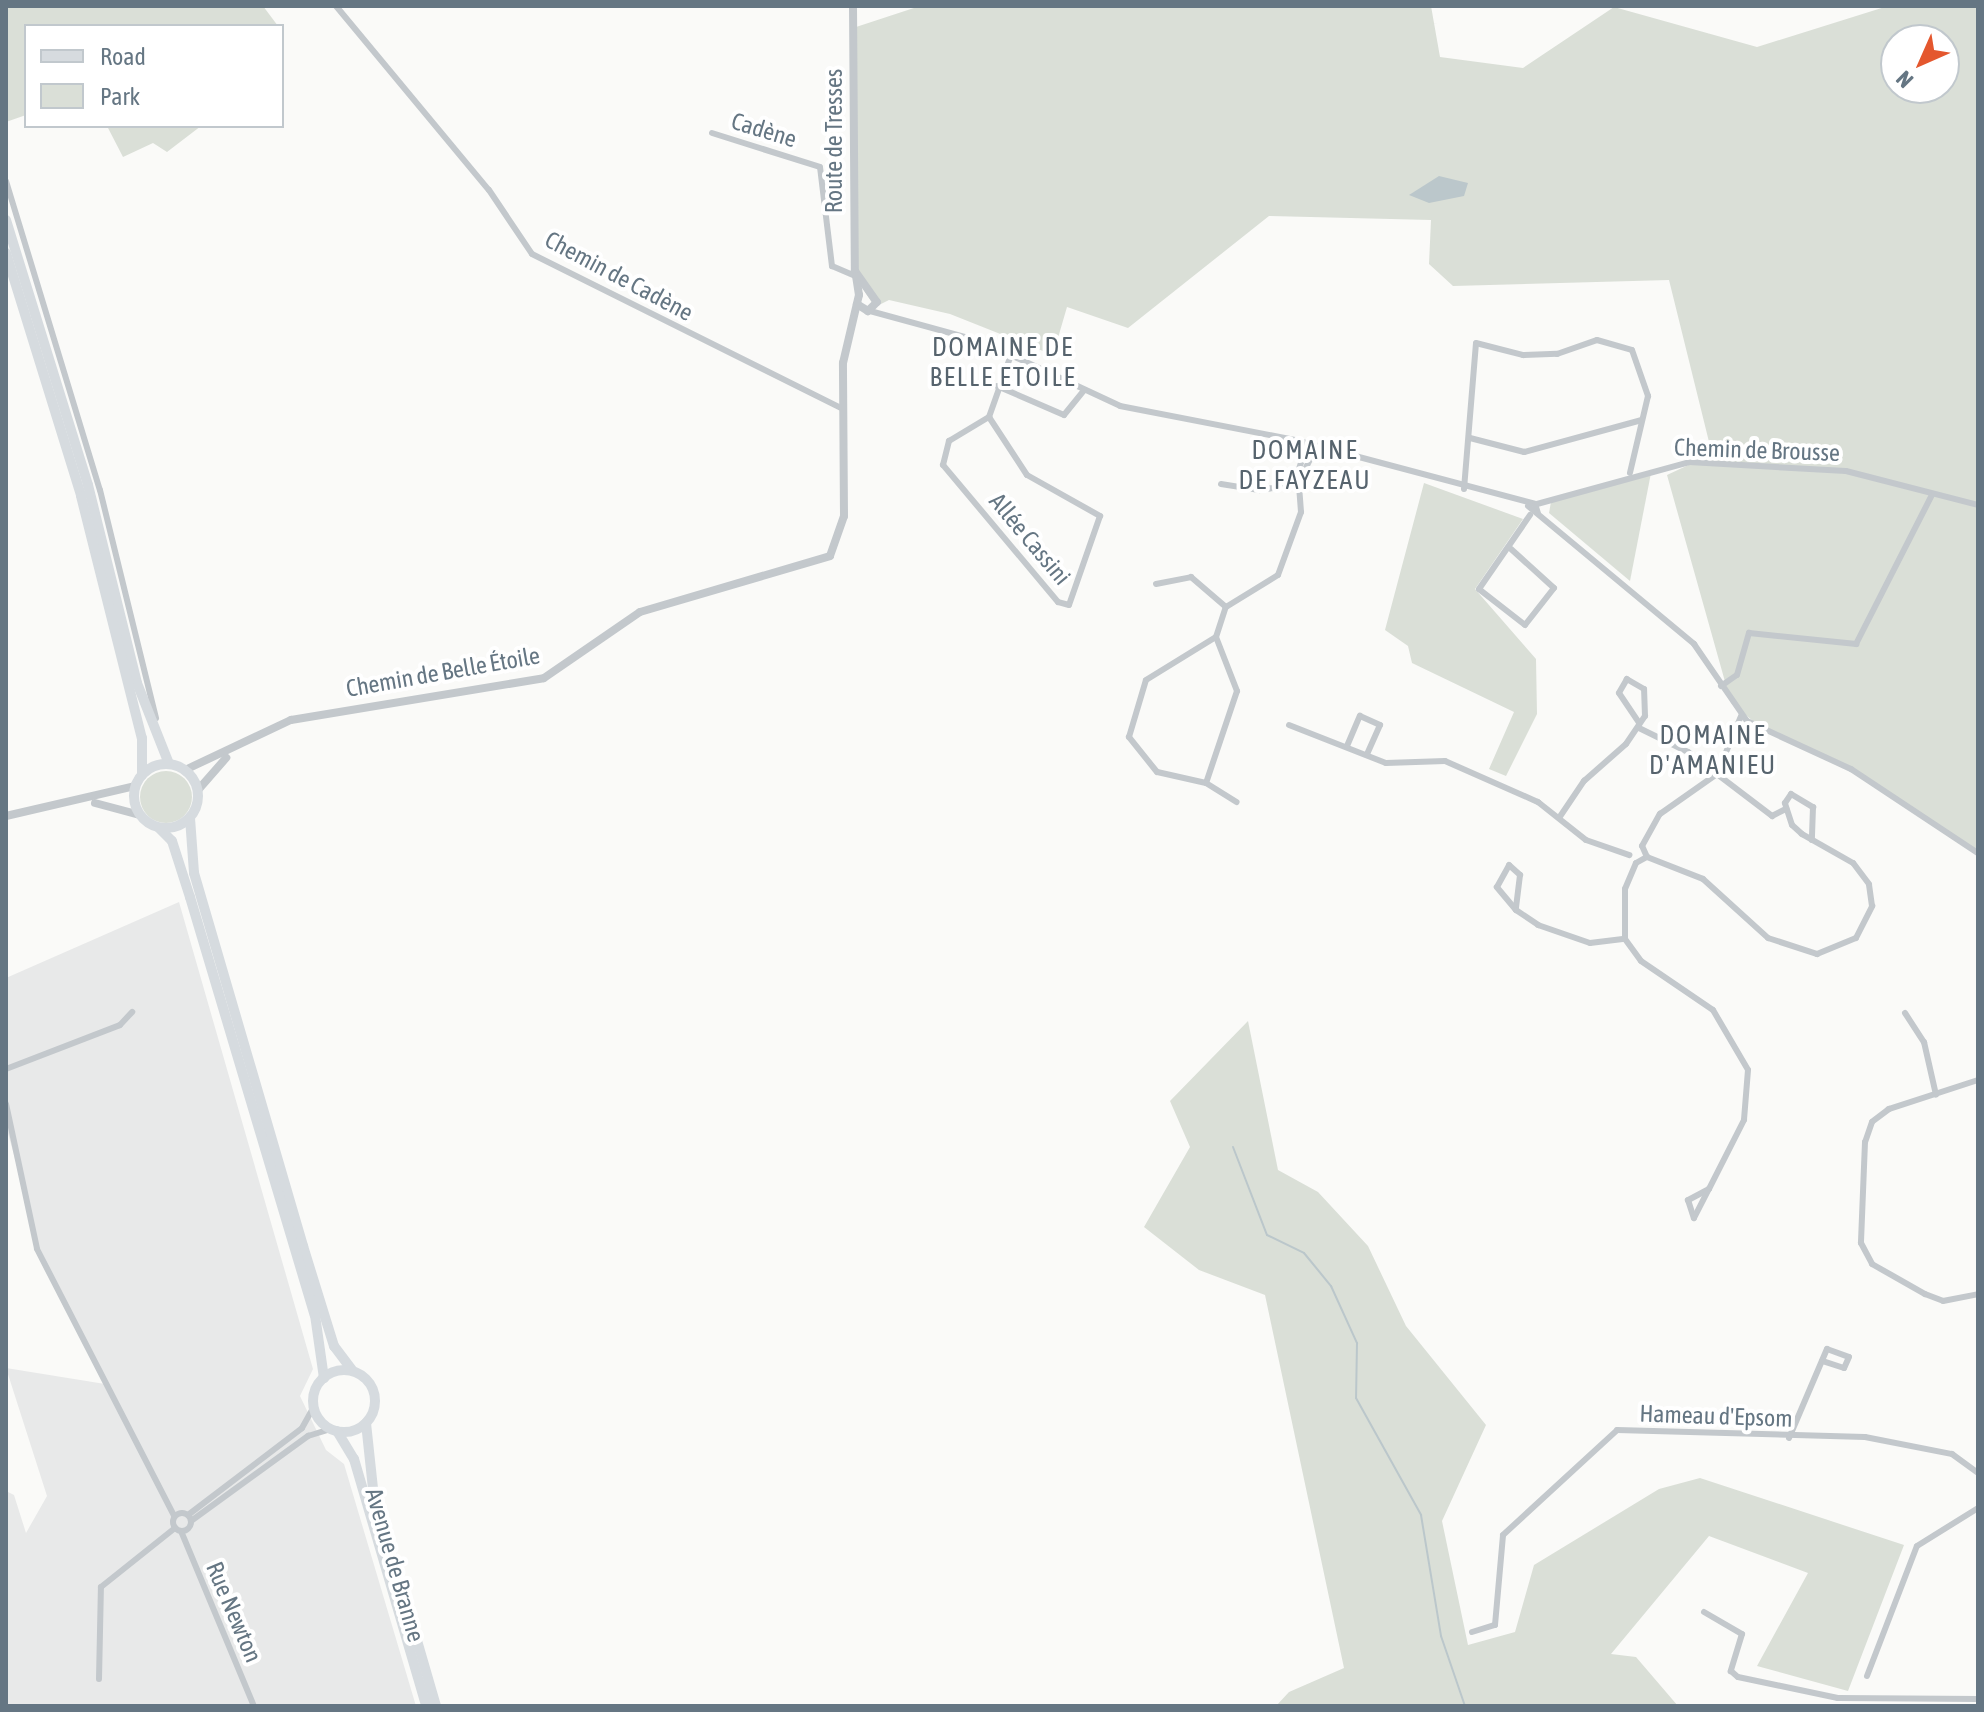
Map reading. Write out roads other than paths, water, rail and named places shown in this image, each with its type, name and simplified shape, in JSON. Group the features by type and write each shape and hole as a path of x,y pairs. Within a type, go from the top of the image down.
{"main road":[{"path":"6,220 88,485 137,683 169,764"},
{"path":"6,253 81,496 142,738 142,775 135,786 140,815 159,828 175,848 315,1315 324,1378 314,1406 334,1430 366,1423 374,1393 334,1346 194,873 190,818 198,790 185,770 169,764 142,775"},
{"path":"159,828 190,818"},
{"path":"324,1378 353,1371"},
{"name":"Avenue de Branne","path":"366,1423 373,1489 436,1706"},
{"name":"Avenue de Branne","path":"334,1430 354,1459 426,1706"}],"street":[{"name":"Chemin de Cadène","path":"336,6 489,190 532,254 841,408"},
{"name":"Route de Tresses","path":"853,6 856,276"},
{"name":"Cadène","path":"712,133 820,167 832,266 856,276"},
{"path":"6,181 100,490 131,639 165,748"},
{"path":"856,276 860,297 868,311 1011,355 1120,406 1307,444 1528,506 1694,644 1741,716 1851,769 1978,853"},
{"name":"Chemin de Belle Étoile","path":"185,770 236,749 291,720 544,678 640,612 830,556 844,516 841,408 853,321 860,297"},
{"path":"860,297 877,302 887,316"},
{"path":"853,321 877,302"},
{"path":"1464,489 1476,343 1541,355 1617,340 1641,363 1648,396 1630,473"},
{"path":"989,417 997,386 1011,355"},
{"path":"997,386 1064,415 1084,390"},
{"name":"Allée Cassini","path":"989,417 1027,475 1100,516 1069,605 1058,602 943,465 949,441 989,417"},
{"path":"1470,438 1524,452 1642,420"},
{"path":"1206,783 1237,691 1216,637 1226,607 1278,575 1301,512 1298,484 1307,444"},
{"path":"1298,484 1316,447"},
{"name":"Chemin de Brousse","path":"1528,506 1630,473 1689,462 1846,471 1978,505"},
{"path":"1221,484 1260,490 1298,484"},
{"path":"1721,686 1737,675 1749,633 1856,644 1932,495"},
{"path":"1511,549 1554,588 1525,625 1479,589 1511,549 1534,514 1537,504"},
{"path":"1156,584 1191,577 1226,607"},
{"path":"1216,637 1150,674 1129,729 1131,745 1157,772 1206,783 1236,802"},
{"path":"1559,818 1584,781 1639,726 1647,700 1639,683 1627,679 1619,693 1639,726 1717,774 1772,816 1786,809 1791,794 1808,799 1812,840"},
{"path":"1347,746 1360,716 1380,725 1367,754"},
{"path":"1629,855 1642,846 1660,814 1717,774 1741,716"},
{"path":"1289,725 1386,763 1445,761 1559,818 1586,840 1629,855 1636,863"},
{"name":"Chemin de Belle Étoile","path":"198,790 236,749"},
{"path":"6,816 86,803 135,786"},
{"path":"86,803 140,815"},
{"path":"1642,846 1647,857 1703,879 1768,938 1817,954 1856,938 1872,906 1862,872 1812,840 1786,809"},
{"path":"1647,857 1636,863 1625,889 1625,939 1641,961 1713,1010 1748,1070 1744,1120 1709,1189 1701,1215 1694,1218 1688,1200 1709,1189"},
{"path":"1516,910 1520,875 1509,865 1497,887 1516,910 1561,938 1625,939"},
{"path":"6,1069 120,1025 132,1012"},
{"path":"1905,1013 1924,1042 1936,1095"},
{"path":"1978,1080 1889,1109 1872,1122 1865,1142 1861,1243 1872,1264 1925,1294 1943,1301 1978,1294"},
{"path":"6,1104 37,1249 174,1516 190,1518 308,1436 334,1430"},
{"path":"1789,1438 1822,1361 1831,1347 1849,1357 1839,1369 1822,1361"},
{"path":"99,1679 101,1587 178,1530 302,1428 314,1406"},
{"name":"Hameau d'Epsom","path":"1472,1632 1495,1625 1503,1535 1617,1430 1913,1443 1952,1454 1978,1473"},
{"path":"1867,1676 1917,1546 1978,1508"},
{"name":"Rue Newton","path":"174,1516 254,1706"},
{"path":"1704,1612 1742,1634 1731,1671 1738,1677 1838,1698 1978,1699"}],"waterway":[{"path":"1233,1147 1267,1235 1304,1253 1331,1286 1357,1343 1356,1398 1421,1515 1441,1636 1465,1706"}],"district":[{"name":"DOMAINE DE BELLE ETOILE","path":"1003,363"},
{"name":"DOMAINE DE FAYZEAU","path":"1305,466"},
{"name":"DOMAINE D'AMANIEU","path":"1713,751"}]}
